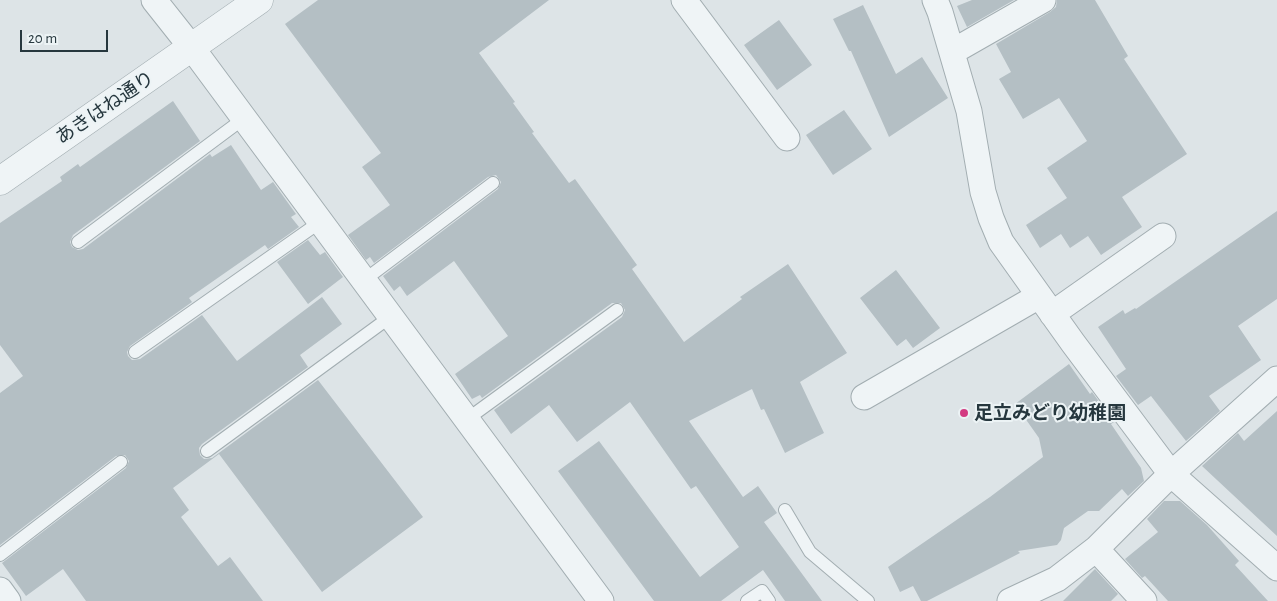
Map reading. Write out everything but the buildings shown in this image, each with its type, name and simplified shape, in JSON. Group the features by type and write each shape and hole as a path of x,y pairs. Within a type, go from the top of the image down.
{"street":[{"path":"154,0 192,48 601,601"},
{"name":"あきはね通り","path":"0,180 259,0"},
{"path":"684,0 786,138"},
{"path":"935,0 969,111 983,192 1001,242 1045,305 1171,474 1277,568"},
{"path":"952,52 1043,0"},
{"path":"864,397 1045,305 1163,236"},
{"path":"1010,601 1057,579 1096,549 1171,474 1277,379"},
{"path":"1096,549 1144,601"}],"lane":[{"path":"78,242 243,119"},
{"path":"363,281 493,183"},
{"path":"135,352 320,222"},
{"path":"466,420 617,310"},
{"path":"207,452 390,317"},
{"path":"0,555 120,462"},
{"path":"785,510 810,552 868,601"},
{"path":"747,601 762,591 769,601"}],"place":[{"name":"足立みどり幼稚園","path":"964,413"}]}
